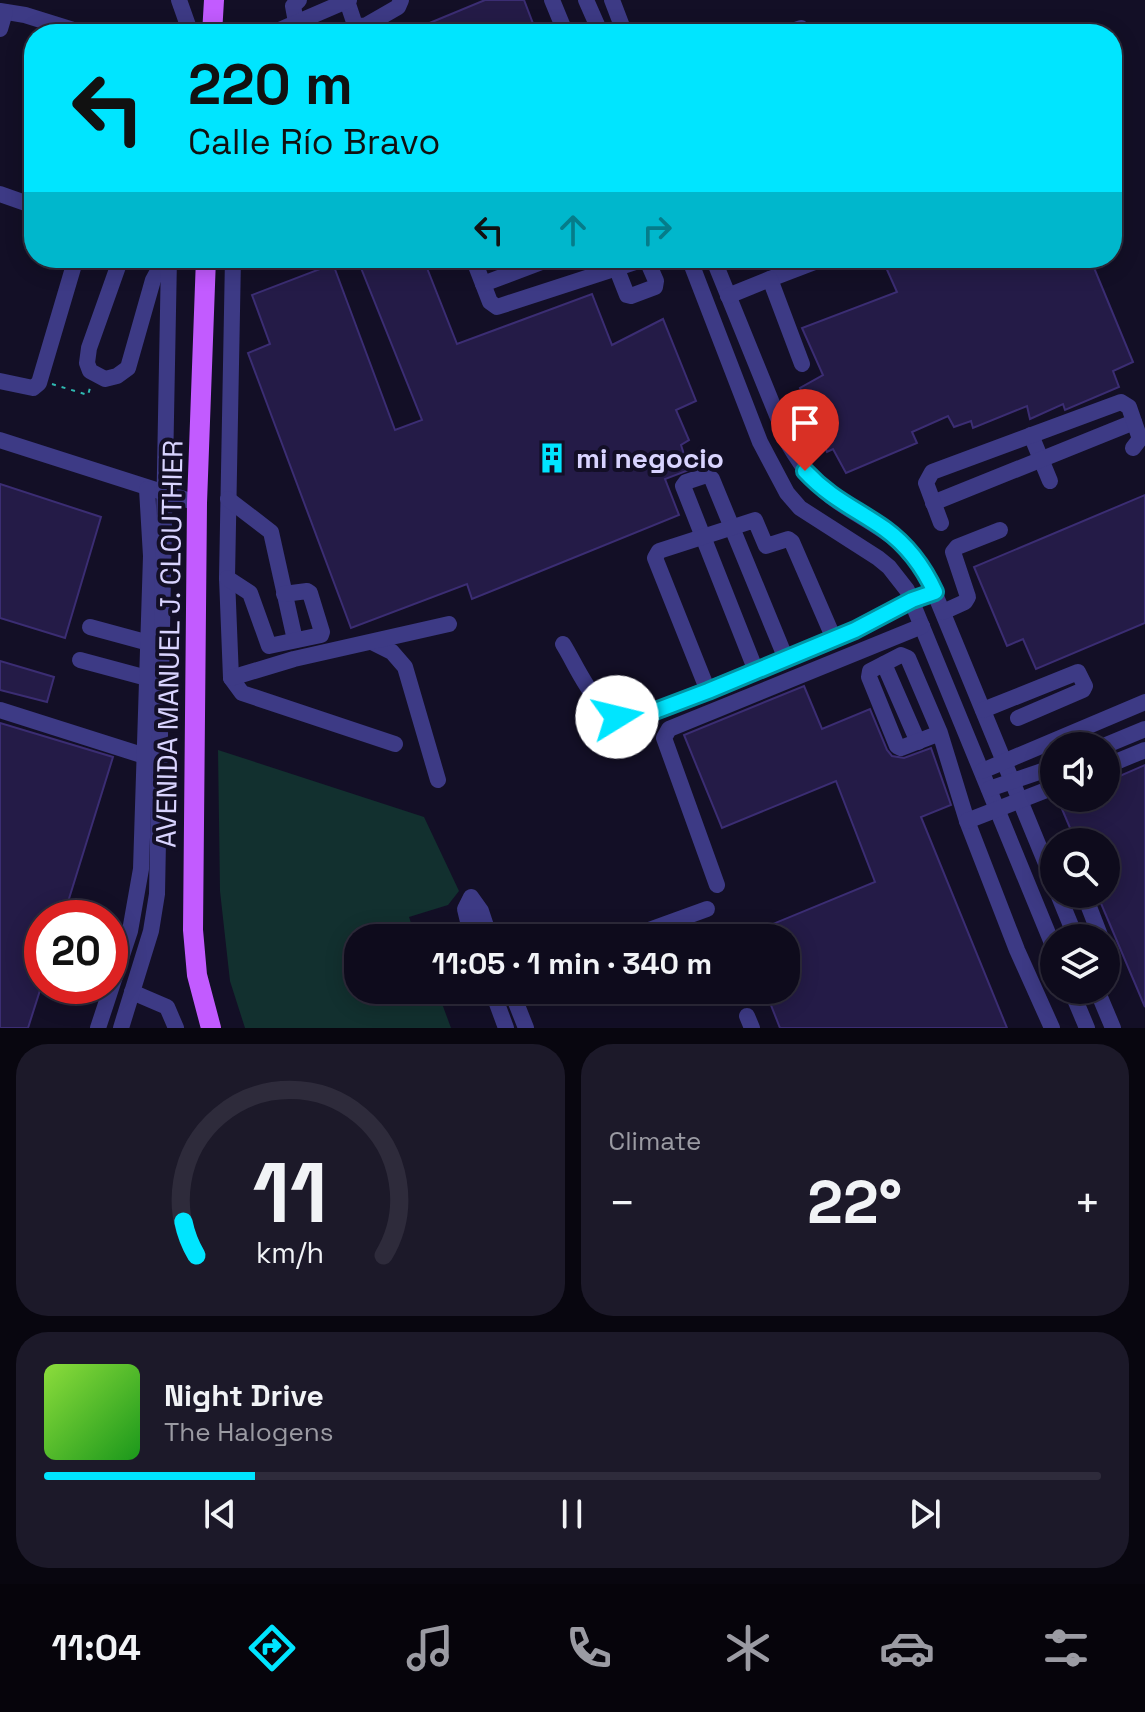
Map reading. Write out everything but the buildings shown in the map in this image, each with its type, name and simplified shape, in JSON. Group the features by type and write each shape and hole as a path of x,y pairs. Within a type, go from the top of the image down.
{"main road":[{"path":"213,24 214,0"},
{"name":"AVENIDA MANUEL J. CLOUTHIER","path":"206,268 197,503 193,930 197,975 211,1028"}],"street":[{"path":"179,0 187,24"},
{"path":"296,22 293,6 299,0"},
{"path":"374,24 398,7 401,0"},
{"path":"552,0 562,24"},
{"path":"586,0 597,24"},
{"path":"612,0 621,24"},
{"path":"292,24 341,2 354,24"},
{"path":"0,29 3,12 54,24"},
{"path":"0,194 24,202"},
{"path":"8,384 33,388 37,385 73,268"},
{"path":"117,268 89,348 87,363 95,376 111,379 128,368 153,280 161,268"},
{"path":"121,1028 151,931 157,894 167,268"},
{"path":"233,268 227,578 231,678 242,693 395,744"},
{"path":"477,268 490,302 495,307 613,268"},
{"path":"483,284 525,268"},
{"path":"616,268 627,295 631,296 655,287 651,268"},
{"path":"693,268 760,442 787,493 800,508 878,558 898,578 912,600 1044,924"},
{"path":"717,268 789,445 805,471 837,501 886,530 922,567 1040,850"},
{"path":"728,296 799,268"},
{"path":"770,279 802,364"},
{"path":"941,523 926,483 932,472 1121,402 1127,405 1140,439 1133,448"},
{"path":"933,503 1134,422"},
{"path":"1031,435 1050,481"},
{"path":"0,440 197,503"},
{"path":"756,671 683,486 686,482 707,475 711,477 786,659"},
{"path":"98,1028 130,931 141,869 151,556 147,489"},
{"path":"228,499 271,532 295,640"},
{"path":"708,691 655,558 659,551 753,519 766,546 788,539 792,542 834,639"},
{"path":"943,612 965,602 968,597 955,566 953,552 957,547 1000,530"},
{"path":"878,558 899,542"},
{"path":"227,578 250,593 269,646 321,635 310,593 284,594"},
{"path":"563,644 600,704 617,717 634,719 834,639 912,600 935,592"},
{"path":"231,678 358,643 449,624"},
{"path":"717,885 664,738 669,729 922,626"},
{"path":"90,627 149,643"},
{"path":"372,642 392,652 405,667 438,780"},
{"path":"940,733 918,742 884,664 901,655 908,658 940,733 967,821 1017,950 1052,1028"},
{"path":"80,660 147,678"},
{"path":"983,710 1078,672 1081,674 1085,686 1081,692 1018,718"},
{"path":"982,771 1145,702"},
{"path":"0,710 145,756"},
{"path":"1120,739 1145,729"},
{"path":"1120,760 1145,750"},
{"path":"989,789 1040,771"},
{"path":"967,821 1040,793"},
{"path":"469,924 465,909 471,897 485,924"},
{"path":"666,924 707,909"},
{"path":"132,992 167,1007 176,1028"},
{"path":"497,1004 506,1028"},
{"path":"517,1004 526,1028"},
{"path":"1077,1004 1087,1028"},
{"path":"1103,1004 1113,1028"}],"path":[{"path":"37,385 50,390 53,383 88,395 95,376"}],"green space":[{"path":"218,750 424,817 459,891 448,905 409,917 411,924 344,924 344,1004 442,1004 451,1028 245,1028 230,981 220,891"}],"place":[{"name":"mi negocio","path":"552,458"}],"route":[{"path":"617,717 634,719 708,691 855,630 912,600 935,592 922,567 899,542 886,530 837,501 805,471"}]}
